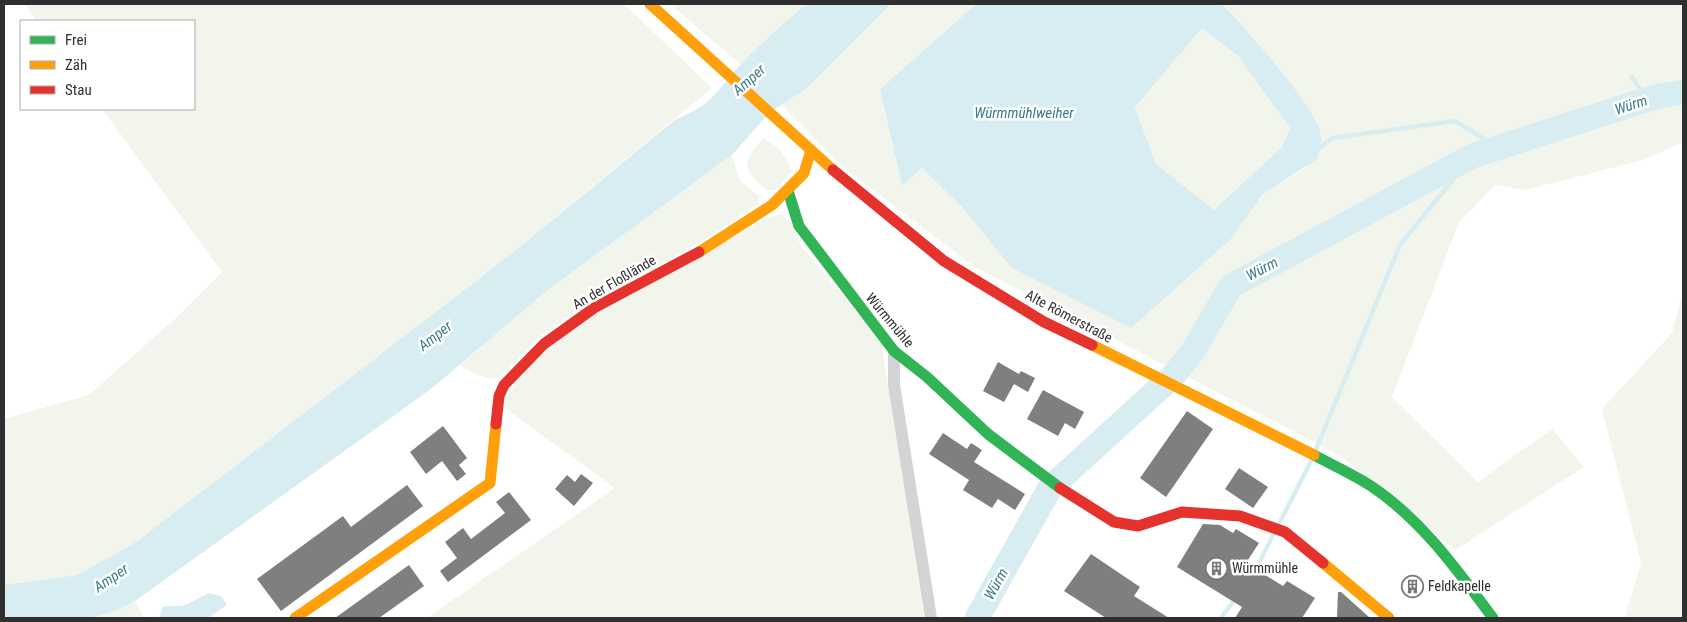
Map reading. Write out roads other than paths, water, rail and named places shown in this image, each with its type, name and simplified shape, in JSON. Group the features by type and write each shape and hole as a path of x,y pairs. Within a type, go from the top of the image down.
{"street":[{"name":"Alte Römerstraße","path":"650,4 780,124 868,200 944,261 1044,322 1182,391 1295,444 1371,486 1410,518 1447,556 1493,618"},
{"name":"An der Floßlände","path":"296,618 490,483 499,396 504,384 544,344 594,308 703,250 772,205 804,173 812,150"},
{"name":"Würmmühle","path":"788,191 799,226 894,351 927,378 988,434 1067,493 1114,522 1138,526 1182,512 1240,516 1286,532 1389,618"},
{"path":"894,351 894,385 931,618"}],"water":[{"name":"Amper","path":"806,4 891,4 807,88 769,113 732,155 548,290 431,389 135,601 120,609 92,618 4,618 4,585 77,575 136,542 511,254 676,119 706,103 764,41"},
{"name":"Würmmühlweiher","path":"976,4 1222,4 1279,68 1308,107 1317,123 1321,142 1317,159 1262,195 1231,239 1131,328 1012,268 962,207 922,168 902,186 880,89","holes":["1202,28 1238,56 1290,128 1282,147 1214,210 1156,164 1135,107"]},
{"path":"209,593 221,596 227,605 208,618 159,618 163,606 183,606"}],"waterway":[{"path":"1632,77 1647,100"},
{"name":"Würm","path":"977,618 1050,488 1174,375 1193,351 1231,286 1472,156 1655,97 1683,92"},
{"path":"1319,148 1333,138 1455,121 1499,148"},
{"path":"1315,452 1400,245 1472,156"},
{"path":"1278,526 1312,459"},
{"path":"1256,569 1274,533"},
{"path":"1221,618 1233,602"}],"place":[{"name":"Würmmühle","path":"1216,568"},
{"name":"Feldkapelle","path":"1412,586"}]}
